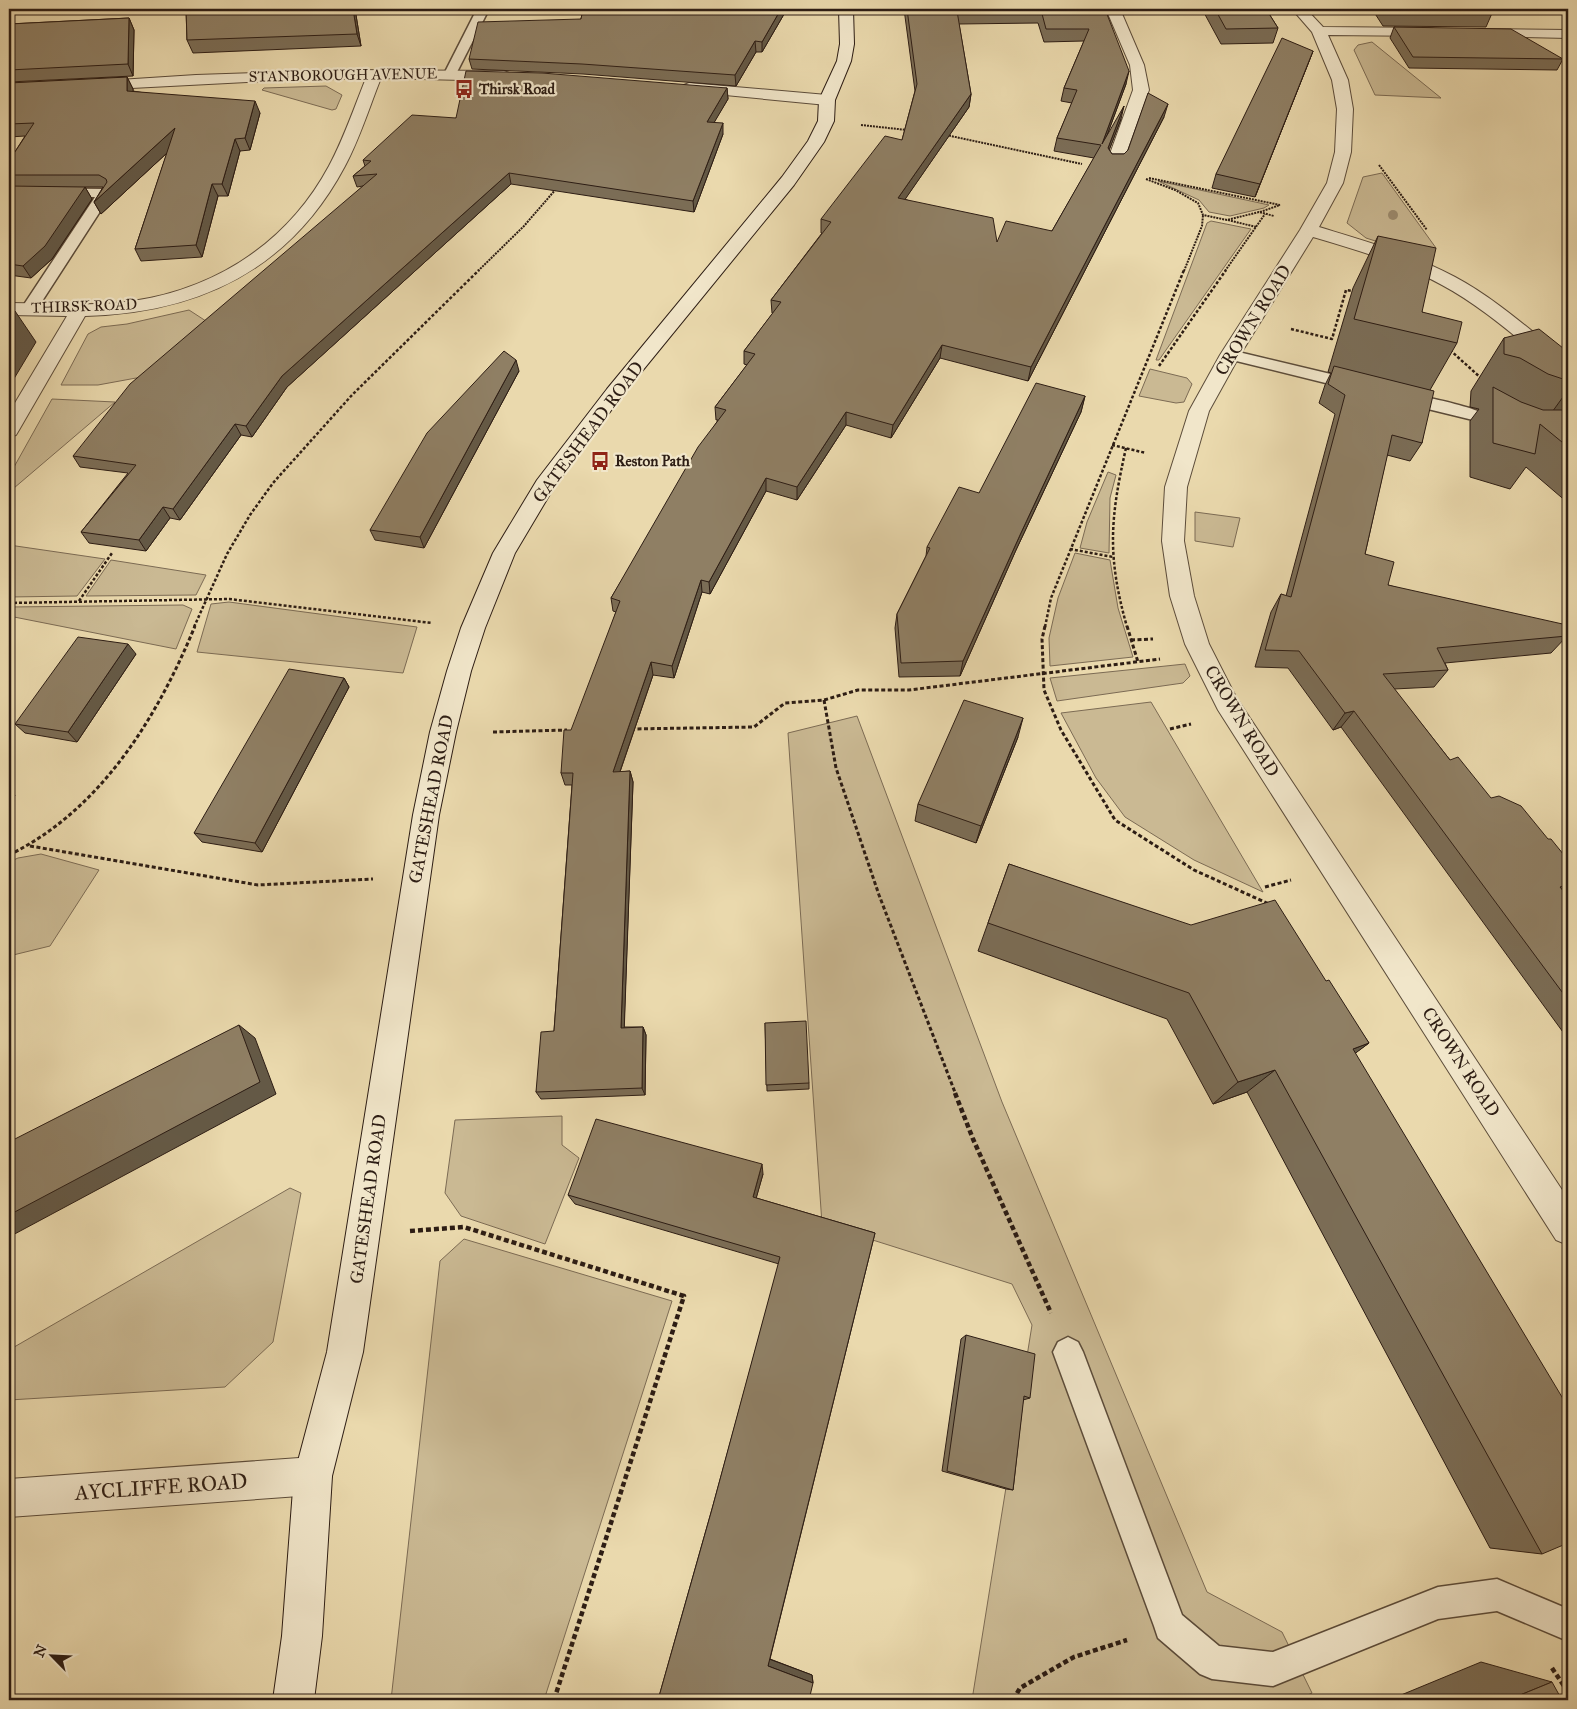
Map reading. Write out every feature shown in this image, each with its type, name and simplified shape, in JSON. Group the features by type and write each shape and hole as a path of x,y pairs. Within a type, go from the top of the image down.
{"street":[{"name":"GATESHEAD ROAD","path":"293,1700 302,1636 313,1476 345,1352 415,877 431,784 459,672 474,628 504,553 545,485 614,392 788,181 816,142 844,60 847,44 846,9"},
{"path":"1113,9 1137,65 1141,90 1115,162"},
{"name":"CROWN ROAD","path":"1299,9 1319,31 1340,80 1345,109 1343,152 1335,183 1310,228 1230,355 1199,411 1176,487 1173,541 1180,587 1197,644 1227,703 1568,1228"},
{"path":"1319,31 1444,32"},
{"path":"1472,33 1568,34"},
{"name":"THIRSK ROAD","path":"9,309 128,307 174,298 218,283 254,262 286,234 330,178 346,149 375,74"},
{"name":"STANBOROUGH AVENUE","path":"76,86 268,76 450,74 518,77"},
{"path":"673,86 827,110"},
{"path":"1310,228 1424,269 1449,281 1472,296 1568,369"},
{"path":"9,430 80,309"},
{"name":"AYCLIFFE ROAD","path":"9,1498 313,1476"}],"lane":[{"path":"450,74 483,9"},
{"path":"9,192 105,193 29,309"},
{"path":"1230,355 1479,416 1500,430 1519,437"},
{"path":"1068,1352 1170,1626 1212,1662 1273,1669 1438,1603 1497,1596 1568,1625"}],"path":[{"path":"827,110 914,131"},
{"path":"942,134 1088,165"},
{"path":"1378,164 1430,235"},
{"path":"1227,220 1280,205 1159,179 1141,177 1175,190 1198,203 1204,215 1202,226 1051,598 1042,639 1042,674 1044,690 1061,730 1115,820 1194,870 1277,907"},
{"path":"9,855 30,846 83,805 132,744 172,678 205,600 230,548 248,518 295,456 362,385 543,204 558,186"},
{"path":"1258,212 1310,228"},
{"path":"1160,366 1265,214"},
{"path":"1204,215 1256,228"},
{"path":"1290,329 1332,339 1346,290 1352,291"},
{"path":"1449,350 1487,384"},
{"path":"1447,357 1456,355"},
{"path":"1126,448 1117,488 1113,521 1113,557 1122,608 1138,662"},
{"path":"1070,549 1113,557"},
{"path":"78,602 112,553"},
{"path":"9,602 229,600 429,623"},
{"path":"628,729 754,727 785,703 824,700 858,690 909,690 1203,654"},
{"path":"824,700 836,768 879,895 973,1139 1068,1352"},
{"path":"492,732 570,730"},
{"path":"30,846 258,885 368,879"},
{"path":"362,1234 464,1227 684,1296 554,1700"},
{"path":"1013,1700 1020,1688 1074,1657 1170,1626"}],"shaded area":[{"path":"1372,42 1441,98 1375,95 1354,50 1358,45"},
{"path":"326,86 342,95 336,109 332,110 262,90 264,88"},
{"path":"1382,173 1436,248 1413,253 1366,238 1347,223 1363,177"},
{"path":"1158,181 1269,205 1264,208 1230,216 1209,212 1199,200"},
{"path":"1211,221 1251,229 1159,360 1156,360 1207,223"},
{"path":"189,310 209,323 147,376 98,385 61,385 88,334 101,327 127,324"},
{"path":"1150,369 1187,378 1192,384 1184,402 1176,403 1139,396"},
{"path":"52,399 115,402 14,488 9,487 9,476"},
{"path":"1108,472 1116,475 1110,498 1109,553 1080,548 1087,522"},
{"path":"1195,512 1240,518 1233,547 1195,541"},
{"path":"9,545 105,559 77,596 9,597"},
{"path":"1075,553 1110,560 1118,608 1133,657 1050,666 1049,638 1058,598"},
{"path":"111,560 206,575 196,595 86,596"},
{"path":"229,602 417,627 403,673 197,652 211,604"},
{"path":"183,605 192,609 176,649 9,616 9,607"},
{"path":"1185,664 1190,676 1183,683 1057,701 1050,678"},
{"path":"1151,702 1263,892 1194,860 1125,817 1096,778 1061,713"},
{"path":"857,716 1002,1102 1207,1592 1282,1632 1312,1693 1298,1700 972,1700 1032,1325 1012,1284 822,1224 788,733"},
{"path":"41,854 99,870 50,946 9,956 9,862 18,858"},
{"path":"562,1116 562,1145 579,1158 545,1244 461,1216 445,1193 455,1120"},
{"path":"290,1188 301,1193 273,1342 225,1387 9,1400 9,1350"},
{"path":"464,1239 672,1301 544,1700 391,1700 440,1261"}],"building":[{"path":"186,9 353,9 357,34 187,40"},
{"path":"583,9 781,9 762,42 755,41 735,75 582,64 469,59 478,22 581,19"},
{"path":"907,9 1105,9 1129,71 1102,144 1124,106 1108,148 1112,154 1124,154 1128,150 1148,93 1168,104 1031,367 942,345 893,425 846,412 797,487 766,478 709,582 701,580 672,666 651,662 613,772 630,771 621,1028 643,1027 642,1088 536,1092 541,1032 554,1031 573,773 561,773 564,730 571,730 620,601 611,598 698,447 726,410 715,407 755,354 744,351 781,302 771,300 831,222 821,219 885,136 902,140 917,84","holes":["1041,10 1046,29 1089,29 1064,88 1077,90 1057,138 1101,145 1052,231 1006,221 997,242 993,218 898,198 971,94 957,11"]},
{"path":"1215,9 1266,9 1278,28 1226,29"},
{"path":"1489,9 1493,11 1389,10"},
{"path":"129,18 128,64 9,70 9,24"},
{"path":"1394,27 1511,29 1563,59 1413,57"},
{"path":"1282,38 1313,51 1260,184 1216,174"},
{"path":"466,71 542,73 727,88 707,122 723,123 693,201 509,173 282,376 246,426 235,424 173,509 163,507 139,540 81,532 136,465 73,456 130,384 377,174 353,176 371,161 363,160 412,115 456,118"},
{"path":"127,77 127,91 255,101 245,138 235,139 222,184 212,184 196,245 135,249 175,128 94,202 107,182 106,179 99,175 9,175 9,161 34,123 9,124 9,83"},
{"path":"9,186 85,187 45,246 23,266 9,264"},
{"path":"1378,236 1436,248 1422,312 1462,322 1457,343 1354,319"},
{"path":"9,311 15,311 9,321"},
{"path":"1539,329 1568,352 1568,378 1563,379 1548,374 1520,358 1504,354 1504,338"},
{"path":"504,351 516,360 420,537 370,530 427,433"},
{"path":"1334,366 1434,391 1422,443 1392,435 1365,554 1394,562 1388,585 1567,625 1567,636 1437,648 1448,670 1383,674 1450,760 1458,757 1491,798 1499,796 1521,806 1568,860 1568,884 1560,887 1568,897 1568,1000 1354,711 1345,713 1299,651 1265,650 1281,594 1291,597 1345,395 1328,384"},
{"path":"1036,383 1085,396 963,661 901,663 897,614 930,548 927,547 959,487 979,493"},
{"path":"1493,387 1521,402 1543,410 1568,409 1568,447 1540,424 1535,454 1493,443"},
{"path":"78,637 128,644 68,732 15,724"},
{"path":"289,669 344,678 255,843 194,833"},
{"path":"964,700 1023,718 981,826 918,804"},
{"path":"1009,864 1191,925 1275,900 1326,981 1329,980 1369,1043 1353,1049 1568,1407 1568,1543 1542,1554 1275,1070 1238,1082 1189,993 988,923"},
{"path":"806,1021 809,1083 766,1085 765,1023"},
{"path":"239,1025 260,1082 9,1215 9,1142"},
{"path":"596,1119 762,1164 753,1197 875,1233 768,1666 813,1683 809,1700 658,1700 780,1257 568,1195"},
{"path":"966,1335 1035,1354 1030,1398 1024,1396 1013,1490 947,1471"},
{"path":"1552,1682 1562,1700 1508,1700"}],"place":[{"name":"Thirsk Road","path":"464,89"},
{"name":"Reston Path","path":"600,461"}]}
